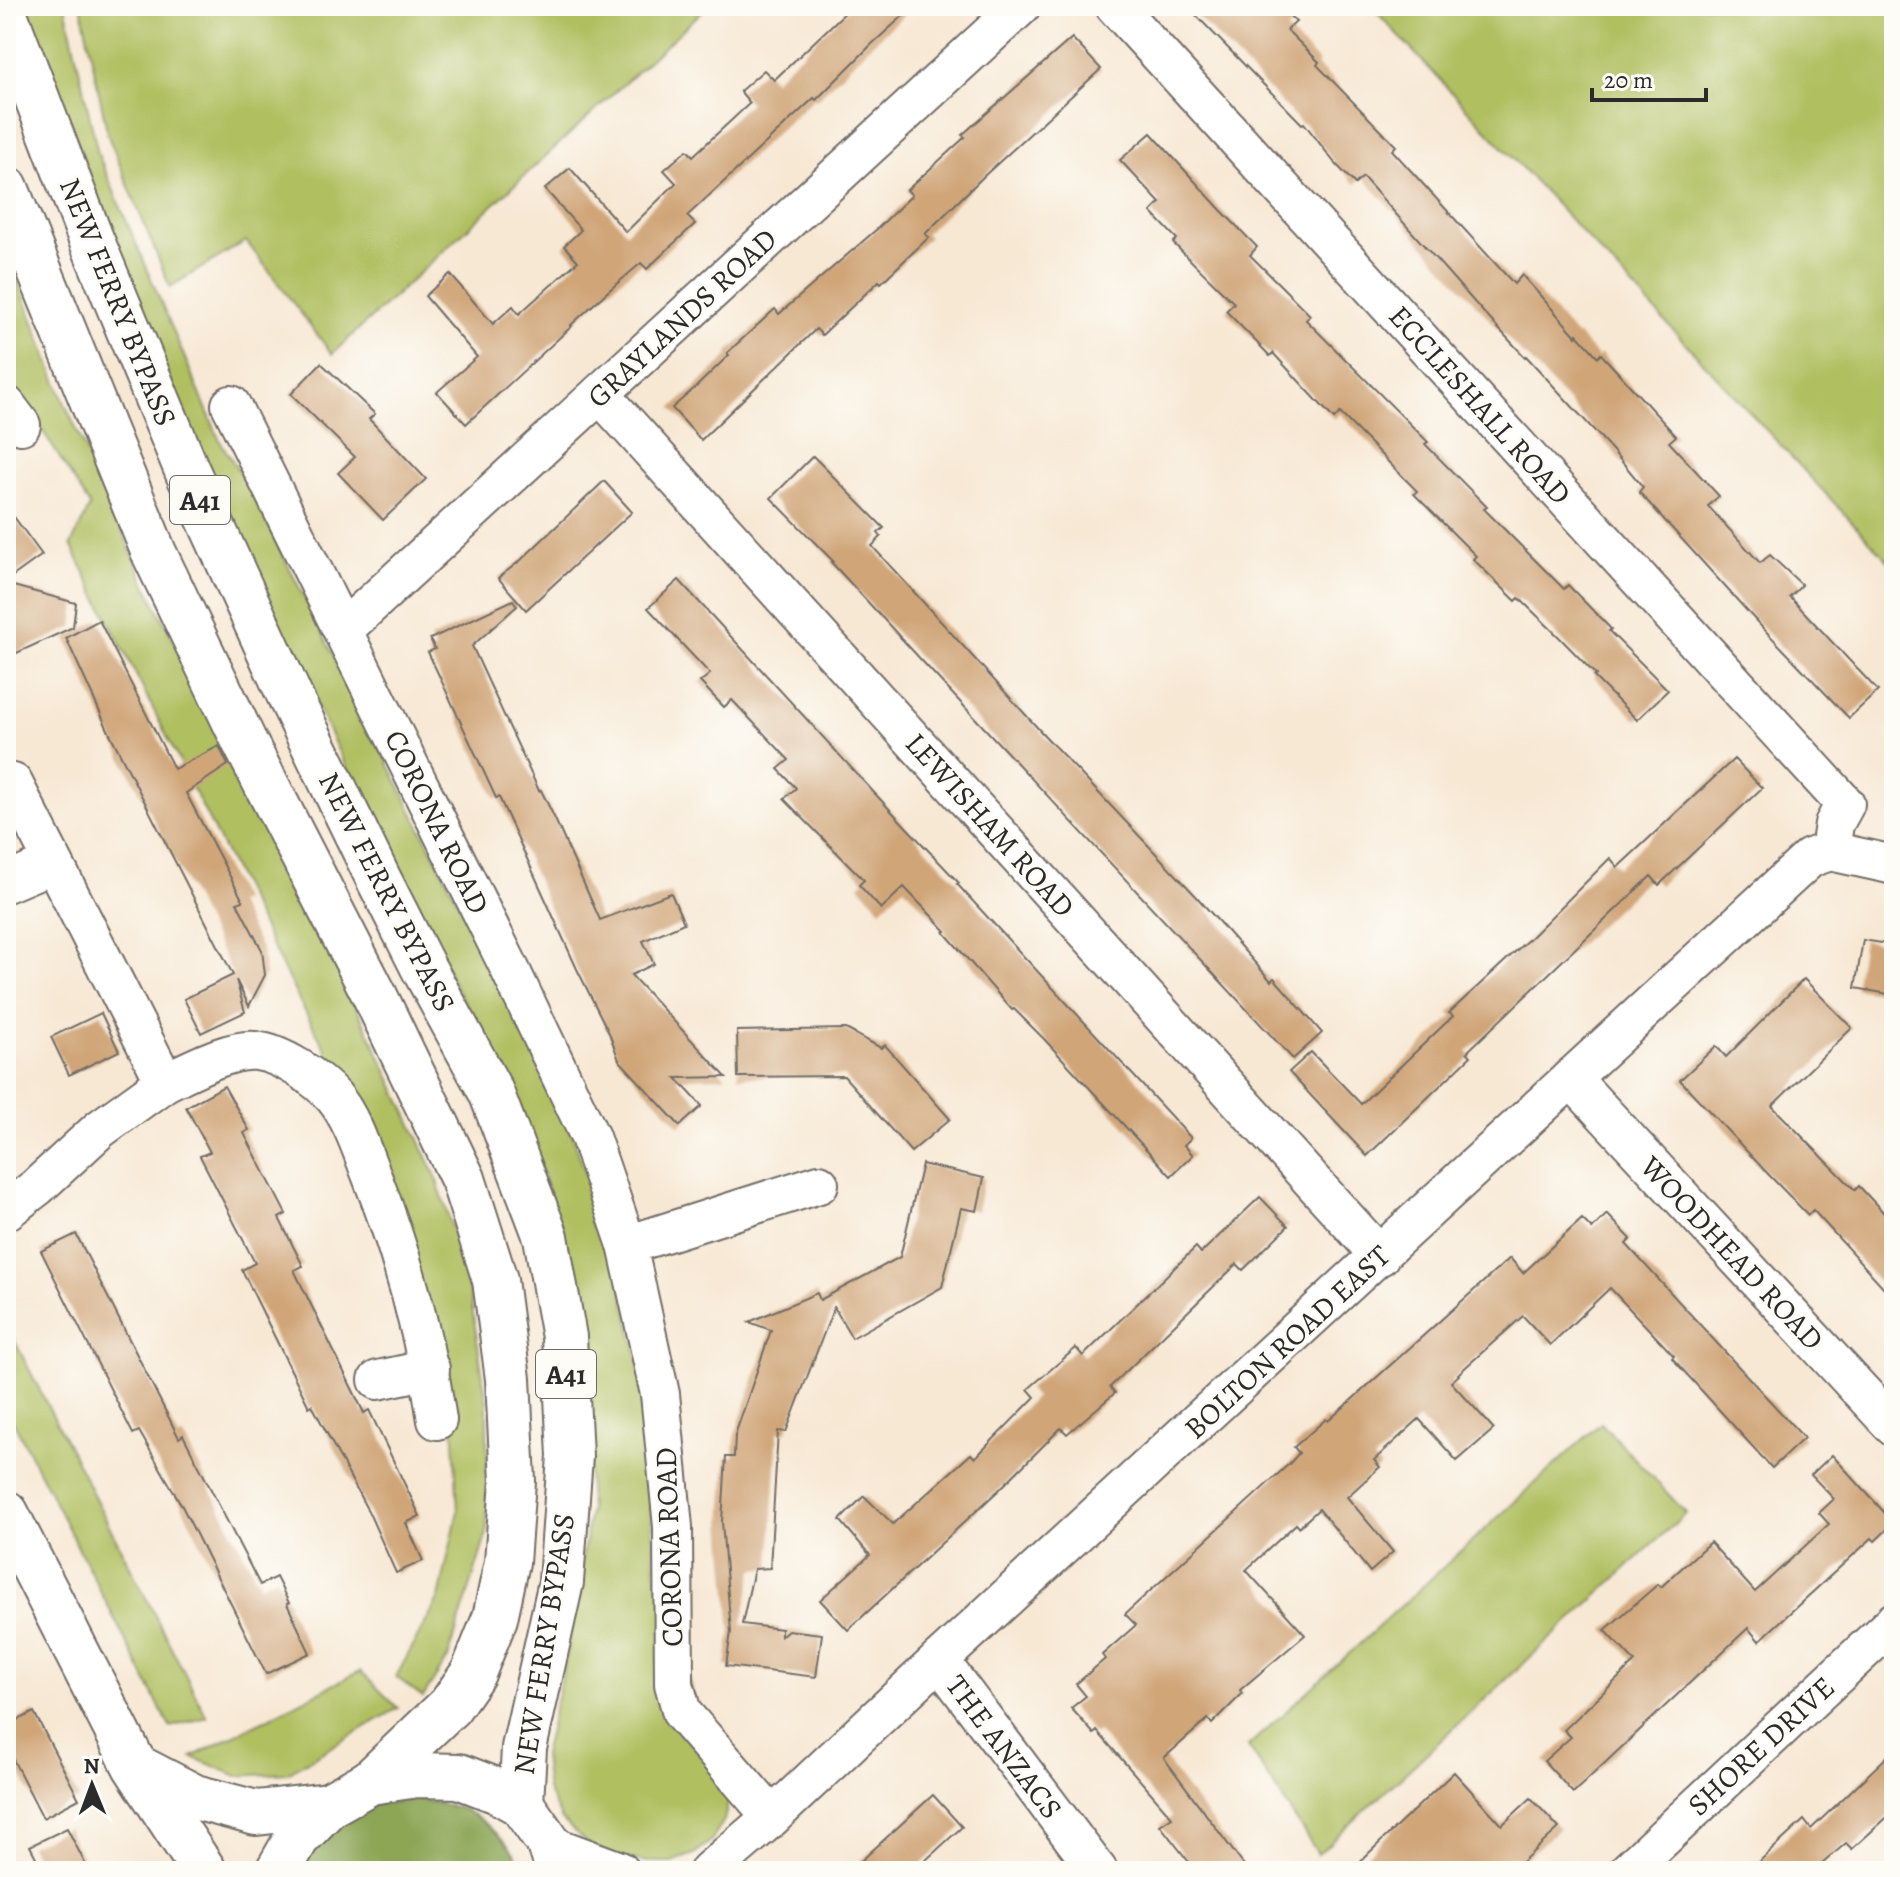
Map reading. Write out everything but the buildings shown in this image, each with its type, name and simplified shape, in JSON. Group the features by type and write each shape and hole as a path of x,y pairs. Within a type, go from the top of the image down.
{"main road":[{"name":"NEW FERRY BYPASS","path":"6,17 91,239 188,473 292,701 384,891 491,1092 546,1237 564,1337 570,1456 561,1582 524,1748 521,1804"},
{"name":"NEW FERRY BYPASS","path":"6,188 154,553 244,741 374,994 463,1179 495,1280 508,1379 513,1481 507,1562 495,1618 473,1673 450,1706 370,1782"},
{"path":"6,1513 135,1766 204,1871"},
{"path":"135,1766 195,1797 256,1813 329,1805"},
{"name":"A41","path":"278,1871 297,1838 329,1805 370,1782 417,1775 459,1776 521,1804 554,1858"}],"street":[{"name":"GRAYLANDS ROAD","path":"343,630 1021,6"},
{"name":"ECCLESHALL ROAD","path":"1115,6 1845,804 1834,824 1830,851"},
{"name":"LEWISHAM ROAD","path":"600,394 1380,1256"},
{"name":"CORONA ROAD","path":"231,405 590,1137 627,1245 660,1394 673,1527 674,1684 682,1713 772,1817"},
{"path":"13,783 165,1082"},
{"name":"BOLTON ROAD EAST","path":"709,1871 772,1817 1810,858 1830,851"},
{"path":"1830,851 1894,865"},
{"path":"6,883 53,863"},
{"path":"6,1211 100,1129 165,1082 231,1054 255,1050 277,1057 309,1074 334,1098 352,1127 390,1221 430,1369 437,1420"},
{"name":"WOODHEAD ROAD","path":"1571,1078 1894,1427"},
{"path":"627,1245 819,1184"},
{"path":"378,1380 430,1369"},
{"name":"SHORE DRIVE","path":"1628,1871 1894,1622"},
{"name":"THE ANZACS","path":"939,1660 1098,1871"},
{"path":"554,1858 620,1871"}],"green space":[{"path":"22,6 65,6 98,154 220,441 247,484 564,1112 613,1251 639,1364 657,1580 716,1769 729,1798 724,1820 712,1840 694,1854 672,1862 616,1857 587,1843 562,1820 547,1790 543,1755 566,1659 590,1510 582,1343 562,1238 527,1123 402,884 214,491"},
{"path":"81,6 708,6 332,354 246,241 170,287 108,136"},
{"path":"1371,6 1894,6 1894,567"},
{"path":"6,249 65,404 148,589 373,1041 435,1174 467,1275 487,1404 487,1533 448,1658 423,1697 396,1677 439,1598 458,1511 453,1422 366,1123 300,1002 71,545 90,506 36,420 6,381"},
{"path":"6,1324 207,1717 170,1727 6,1407"},
{"path":"1601,1423 1686,1513 1318,1854 1248,1746"},
{"path":"360,1671 398,1708 287,1773 237,1776 192,1757"},
{"path":"418,1799 456,1807 476,1817 505,1842 524,1871 300,1871 310,1850 340,1821 377,1804"}]}
